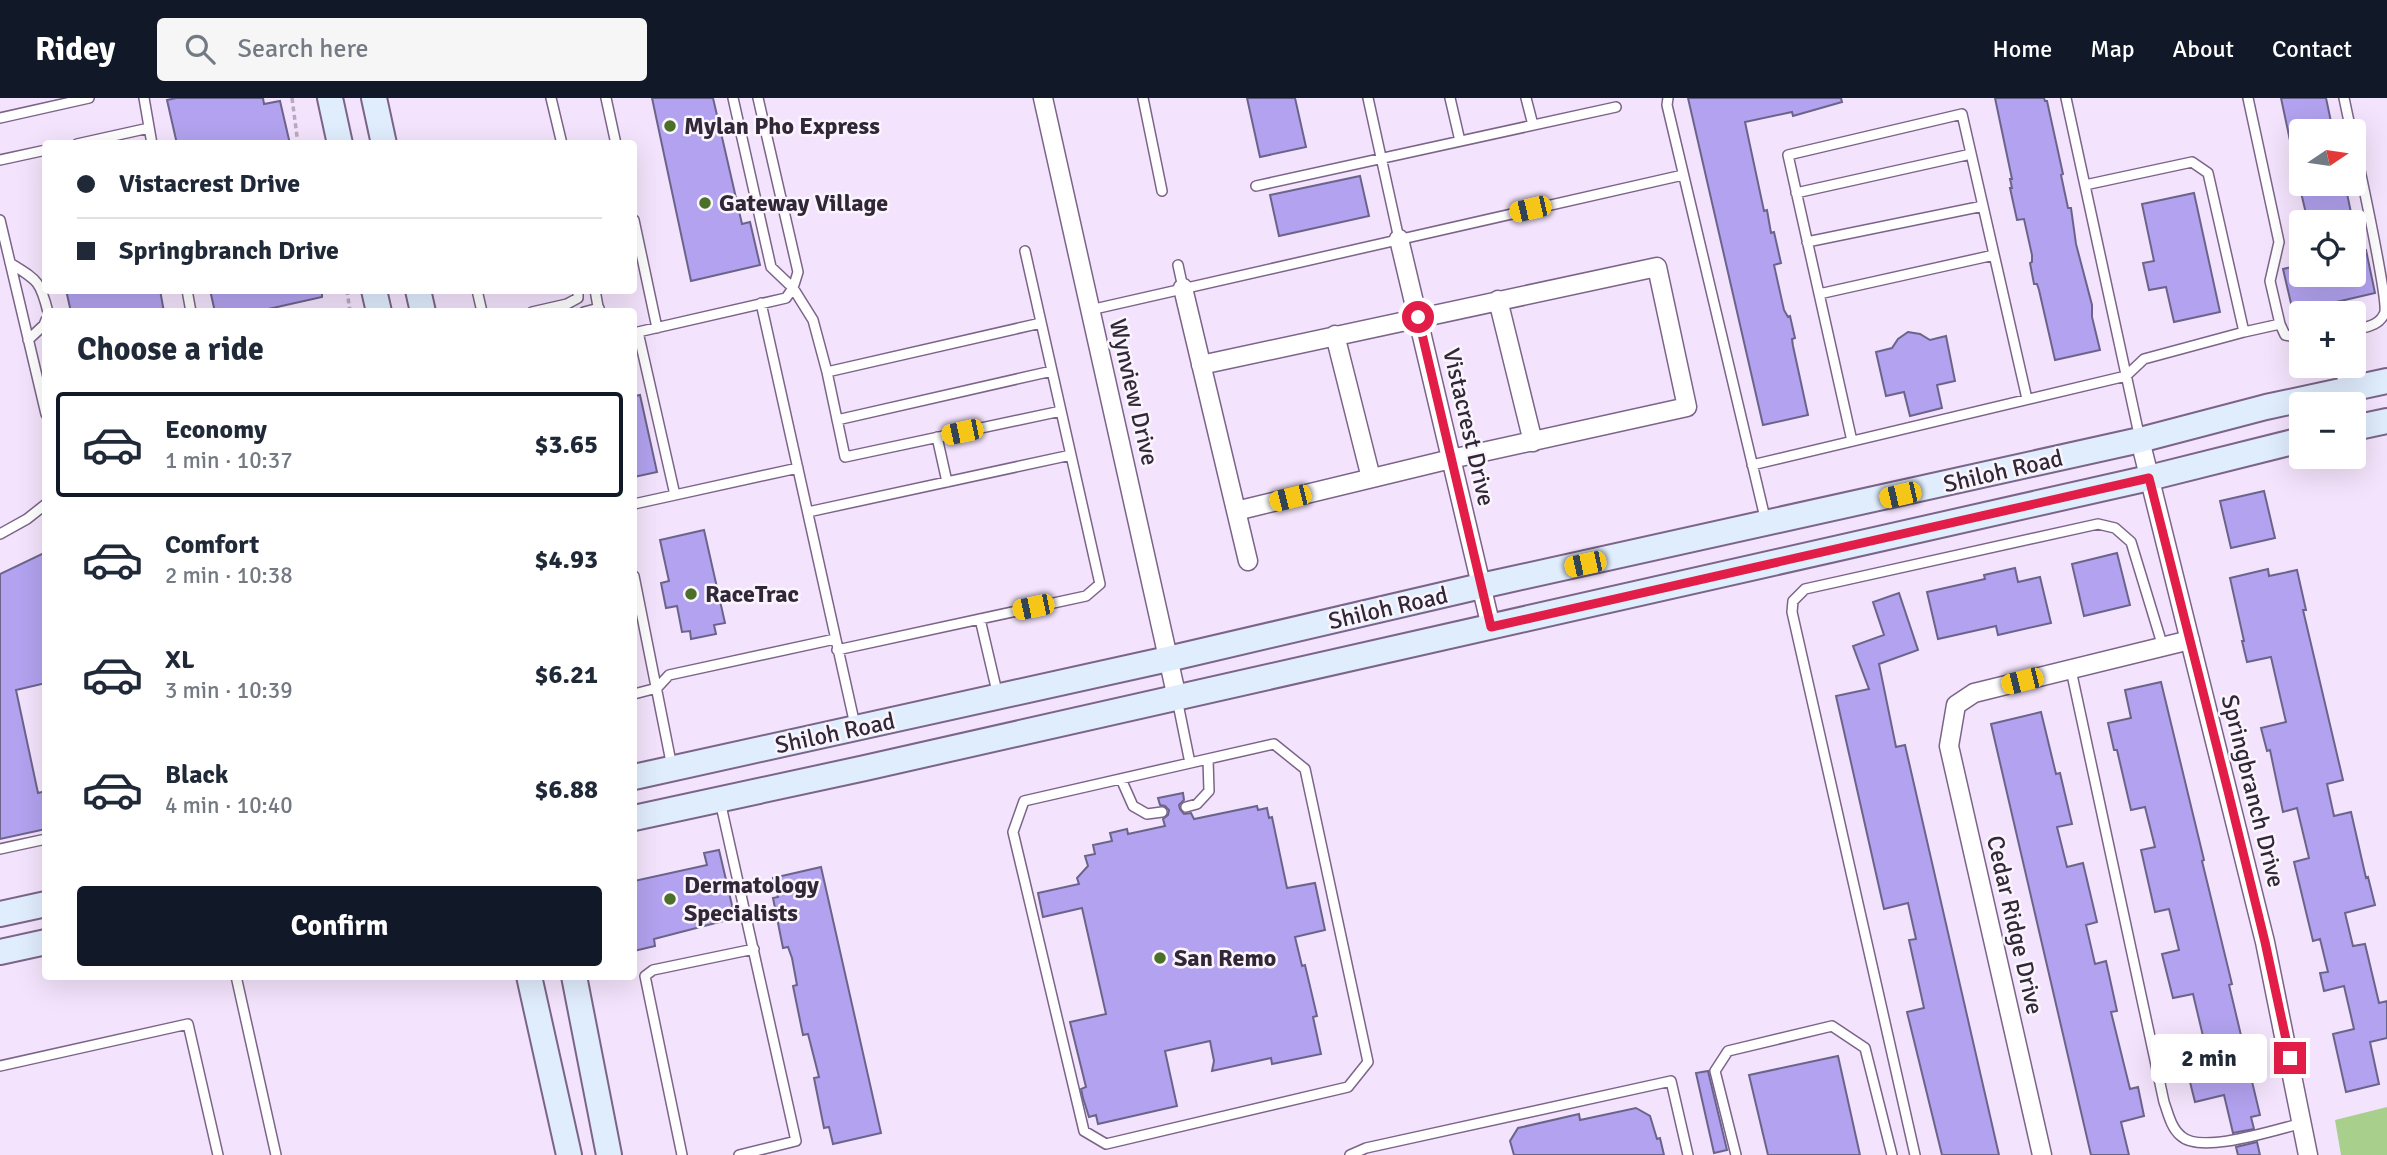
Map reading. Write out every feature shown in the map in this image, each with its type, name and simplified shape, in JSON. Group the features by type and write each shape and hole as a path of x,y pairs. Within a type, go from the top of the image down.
{"main road":[{"path":"330,98 339,140"},
{"path":"374,98 383,140"},
{"name":"Shiloh Road","path":"671,761 742,740 764,748 998,697 1481,586 2140,440 2266,407 2387,381"},
{"path":"2366,425 2387,421"},
{"name":"Shiloh Road","path":"637,817 1774,563 2149,478 2289,443"},
{"path":"1766,525 1774,563"},
{"path":"856,728 865,768"},
{"path":"637,761 671,761"},
{"path":"637,776 671,761"},
{"path":"0,914 42,905"},
{"path":"0,952 42,943"},
{"path":"531,980 569,1155"},
{"path":"575,980 609,1155"}],"street":[{"name":"Wynview Drive","path":"1043,98 1177,698"},
{"name":"Vistacrest Drive","path":"1399,239 1491,627"},
{"path":"1201,365 1657,267 1687,407 1451,459 1236,511"},
{"path":"1183,288 1248,561"},
{"path":"1498,300 1533,442"},
{"path":"1335,335 1371,478"},
{"name":"Springbranch Drive","path":"2140,440 2265,942 2308,1155"},
{"path":"2071,670 2190,640"},
{"name":"Cedar Ridge Drive","path":"2042,1155 1949,747 1956,705 1974,693 2071,670"}],"lane":[{"path":"0,118 89,98"},
{"path":"144,98 151,140"},
{"path":"551,98 561,140"},
{"path":"606,98 615,140"},
{"path":"733,98 771,267 793,288 813,320 845,457 1061,411"},
{"path":"637,333 786,298 793,288 798,272 758,98"},
{"path":"1143,98 1163,191"},
{"path":"1368,98 1399,239"},
{"path":"1450,98 1460,141"},
{"path":"1526,98 1532,125"},
{"path":"1668,98 1667,105 1766,525"},
{"path":"2066,98 2140,440"},
{"path":"2248,98 2279,242 2270,281 2280,324 2285,335 2289,336"},
{"path":"2344,98 2348,119"},
{"path":"1256,186 1616,107"},
{"path":"1852,441 1788,155 1962,114 2027,399"},
{"path":"95,140 149,128"},
{"path":"0,160 42,151"},
{"path":"1796,192 1971,154"},
{"path":"2085,185 2192,162 2208,173 2244,332"},
{"path":"1090,310 1684,175"},
{"path":"2365,196 2384,284 2386,310 2381,320 2366,327"},
{"path":"1807,242 1983,206"},
{"path":"0,220 42,398"},
{"path":"637,234 657,328"},
{"path":"838,650 1086,596 1100,584 1025,251"},
{"path":"1819,294 1994,255"},
{"path":"10,263 42,287"},
{"path":"1178,265 1183,288"},
{"path":"550,308 567,304 578,298 578,294"},
{"path":"761,303 856,728"},
{"path":"827,372 1041,323"},
{"path":"1752,464 2126,376 2144,359 2280,324"},
{"path":"28,340 42,327"},
{"path":"637,337 675,495"},
{"path":"836,420 1052,372"},
{"path":"2342,378 2345,390"},
{"path":"937,437 947,482"},
{"path":"808,512 1071,455"},
{"path":"637,503 798,468"},
{"path":"0,534 42,507"},
{"path":"1915,1155 1792,612 1793,601 1805,589 2098,524 2115,528 2131,542 2163,647"},
{"path":"637,591 671,761"},
{"path":"980,619 998,697"},
{"path":"637,693 657,688 669,676 835,639"},
{"path":"2071,670 2164,1102 2172,1122 2180,1136 2193,1143 2210,1143 2303,1123"},
{"path":"1177,698 1191,763"},
{"path":"1274,744 1305,769 1368,1062 1348,1087 1106,1144 1084,1131 1013,832 1024,802 1191,763 1274,744"},
{"path":"1186,807 1197,804 1209,791 1208,759"},
{"path":"1121,779 1133,806 1147,814 1162,812"},
{"path":"719,799 796,1141 738,1155"},
{"path":"0,849 42,840"},
{"path":"682,1155 645,976 653,970 754,949"},
{"path":"237,980 276,1155"},
{"path":"0,1066 188,1024 218,1155"},
{"path":"1735,1155 1715,1071 1728,1051 1832,1026 1865,1048 1892,1155"},
{"path":"1350,1155 1366,1148 1671,1081 1688,1155"}],"path":[{"path":"292,98 297,140"}],"green space":[{"path":"2387,1107 2387,1155 2341,1155 2335,1120"}],"building":[{"path":"263,98 264,104 280,101 289,140 176,140 167,100"},
{"name":"Gateway Village","path":"652,98 713,98 742,224 750,222 760,265 691,281"},
{"path":"1247,98 1295,98 1306,147 1260,157"},
{"path":"1688,98 1841,98 1842,102 1793,116 1792,112 1745,122 1764,211 1767,210 1781,263 1774,265 1784,310 1788,317 1790,316 1795,338 1792,339 1793,346 1808,415 1763,425"},
{"path":"1995,98 2044,98 2047,101 2100,350 2055,360 2039,290 2037,284 2034,284 2030,263 2032,255 2024,219 2017,220 2010,188 2012,179"},
{"path":"2281,98 2326,98 2330,119 2289,119 2289,136"},
{"path":"1360,176 1369,216 1279,236 1270,195"},
{"path":"2194,193 2220,312 2174,322 2166,287 2149,290 2143,263 2154,261 2142,204"},
{"path":"2302,196 2348,196 2350,210 2305,210"},
{"path":"2366,250 2375,293 2340,301 2290,301 2283,269 2289,268 2289,287 2366,287"},
{"path":"67,294 161,294 163,308 70,308"},
{"path":"211,294 322,294 322,297 273,308 214,308"},
{"path":"1908,332 1920,334 1930,340 1946,336 1955,381 1937,385 1942,408 1910,416 1904,392 1886,396 1876,352 1892,348 1898,339"},
{"path":"640,395 657,472 637,476 637,396"},
{"path":"2264,491 2275,538 2231,548 2220,501"},
{"name":"RaceTrac","path":"704,530 725,623 714,625 716,634 691,639 690,631 682,632 677,606 666,608 661,583 669,581 660,540"},
{"path":"2117,553 2130,605 2084,616 2072,564"},
{"path":"42,554 42,684 16,690 38,793 42,792 42,830 0,839 0,574"},
{"path":"2015,568 2018,582 2040,577 2051,623 1998,635 1996,626 1938,639 1927,592 1985,579 1984,575"},
{"path":"2268,569 2269,576 2297,570 2306,610 2303,610 2343,780 2327,784 2334,816 2351,812 2375,905 2345,913 2353,946 2365,944 2379,1003 2387,1001 2387,1038 2370,1042 2379,1084 2346,1092 2333,1034 2354,1029 2344,986 2324,991 2320,973 2328,972 2320,939 2313,941 2294,862 2309,858 2297,808 2283,812 2270,750 2267,751 2261,728 2286,722 2271,657 2247,662 2230,578"},
{"path":"1899,593 1918,650 1879,664 1896,747 1905,745 1999,1155 1942,1155 1907,1012 1924,1008 1909,940 1916,939 1908,903 1884,909 1836,696 1869,689 1853,646 1884,635 1873,602"},
{"path":"2161,682 2204,860 2202,861 2232,984 2229,985 2260,1115 2251,1117 2254,1129 2233,1133 2224,1095 2195,1102 2180,1042 2203,1036 2193,994 2173,998 2162,954 2179,950 2169,909 2155,912 2141,850 2155,847 2145,807 2131,810 2108,723 2131,718 2125,690"},
{"path":"2041,712 2072,824 2057,827 2067,867 2083,863 2097,922 2086,925 2095,964 2106,961 2117,1011 2111,1012 2130,1089 2138,1087 2144,1116 2121,1122 2129,1155 2091,1155 1991,724"},
{"name":"San Remo","path":"1183,793 1184,800 1179,805 1180,809 1184,814 1191,813 1194,819 1257,806 1258,810 1267,808 1269,818 1272,817 1287,888 1315,883 1325,930 1295,937 1302,966 1305,965 1317,1016 1313,1017 1321,1054 1272,1064 1271,1058 1212,1071 1214,1061 1210,1041 1165,1051 1177,1106 1098,1124 1096,1115 1089,1117 1083,1098 1081,1089 1086,1087 1070,1022 1106,1014 1082,908 1043,917 1038,893 1079,884 1077,878 1088,866 1085,856 1095,854 1093,845 1112,841 1110,833 1127,829 1128,834 1165,826 1163,819 1169,810 1160,805 1158,798"},
{"name":"Dermatology Specialists","path":"719,850 735,918 654,939 655,946 637,950 637,880 707,865 704,853"},
{"path":"821,867 881,1133 833,1144 829,1127 824,1128 814,1078 819,1077 808,1034 803,1035 793,986 797,985 792,958 788,947 783,948 773,898 778,897 773,878"},
{"path":"1838,1056 1860,1155 1768,1155 1749,1075"},
{"path":"1708,1071 1727,1150 1714,1153 1696,1073"},
{"path":"1636,1108 1650,1116 1664,1155 1514,1155 1510,1141 1518,1128 1579,1114 1580,1120"},
{"path":"2257,1142 2260,1155 2238,1155 2236,1147"}],"place":[{"name":"Mylan Pho Express","path":"670,126"},
{"name":"Gateway Village","path":"705,203"},
{"name":"RaceTrac","path":"691,594"},
{"name":"Dermatology Specialists","path":"670,899"},
{"name":"San Remo","path":"1160,958"}],"route":[{"path":"1418,317 1491,627 2149,478 2265,942 2290,1058"}]}
